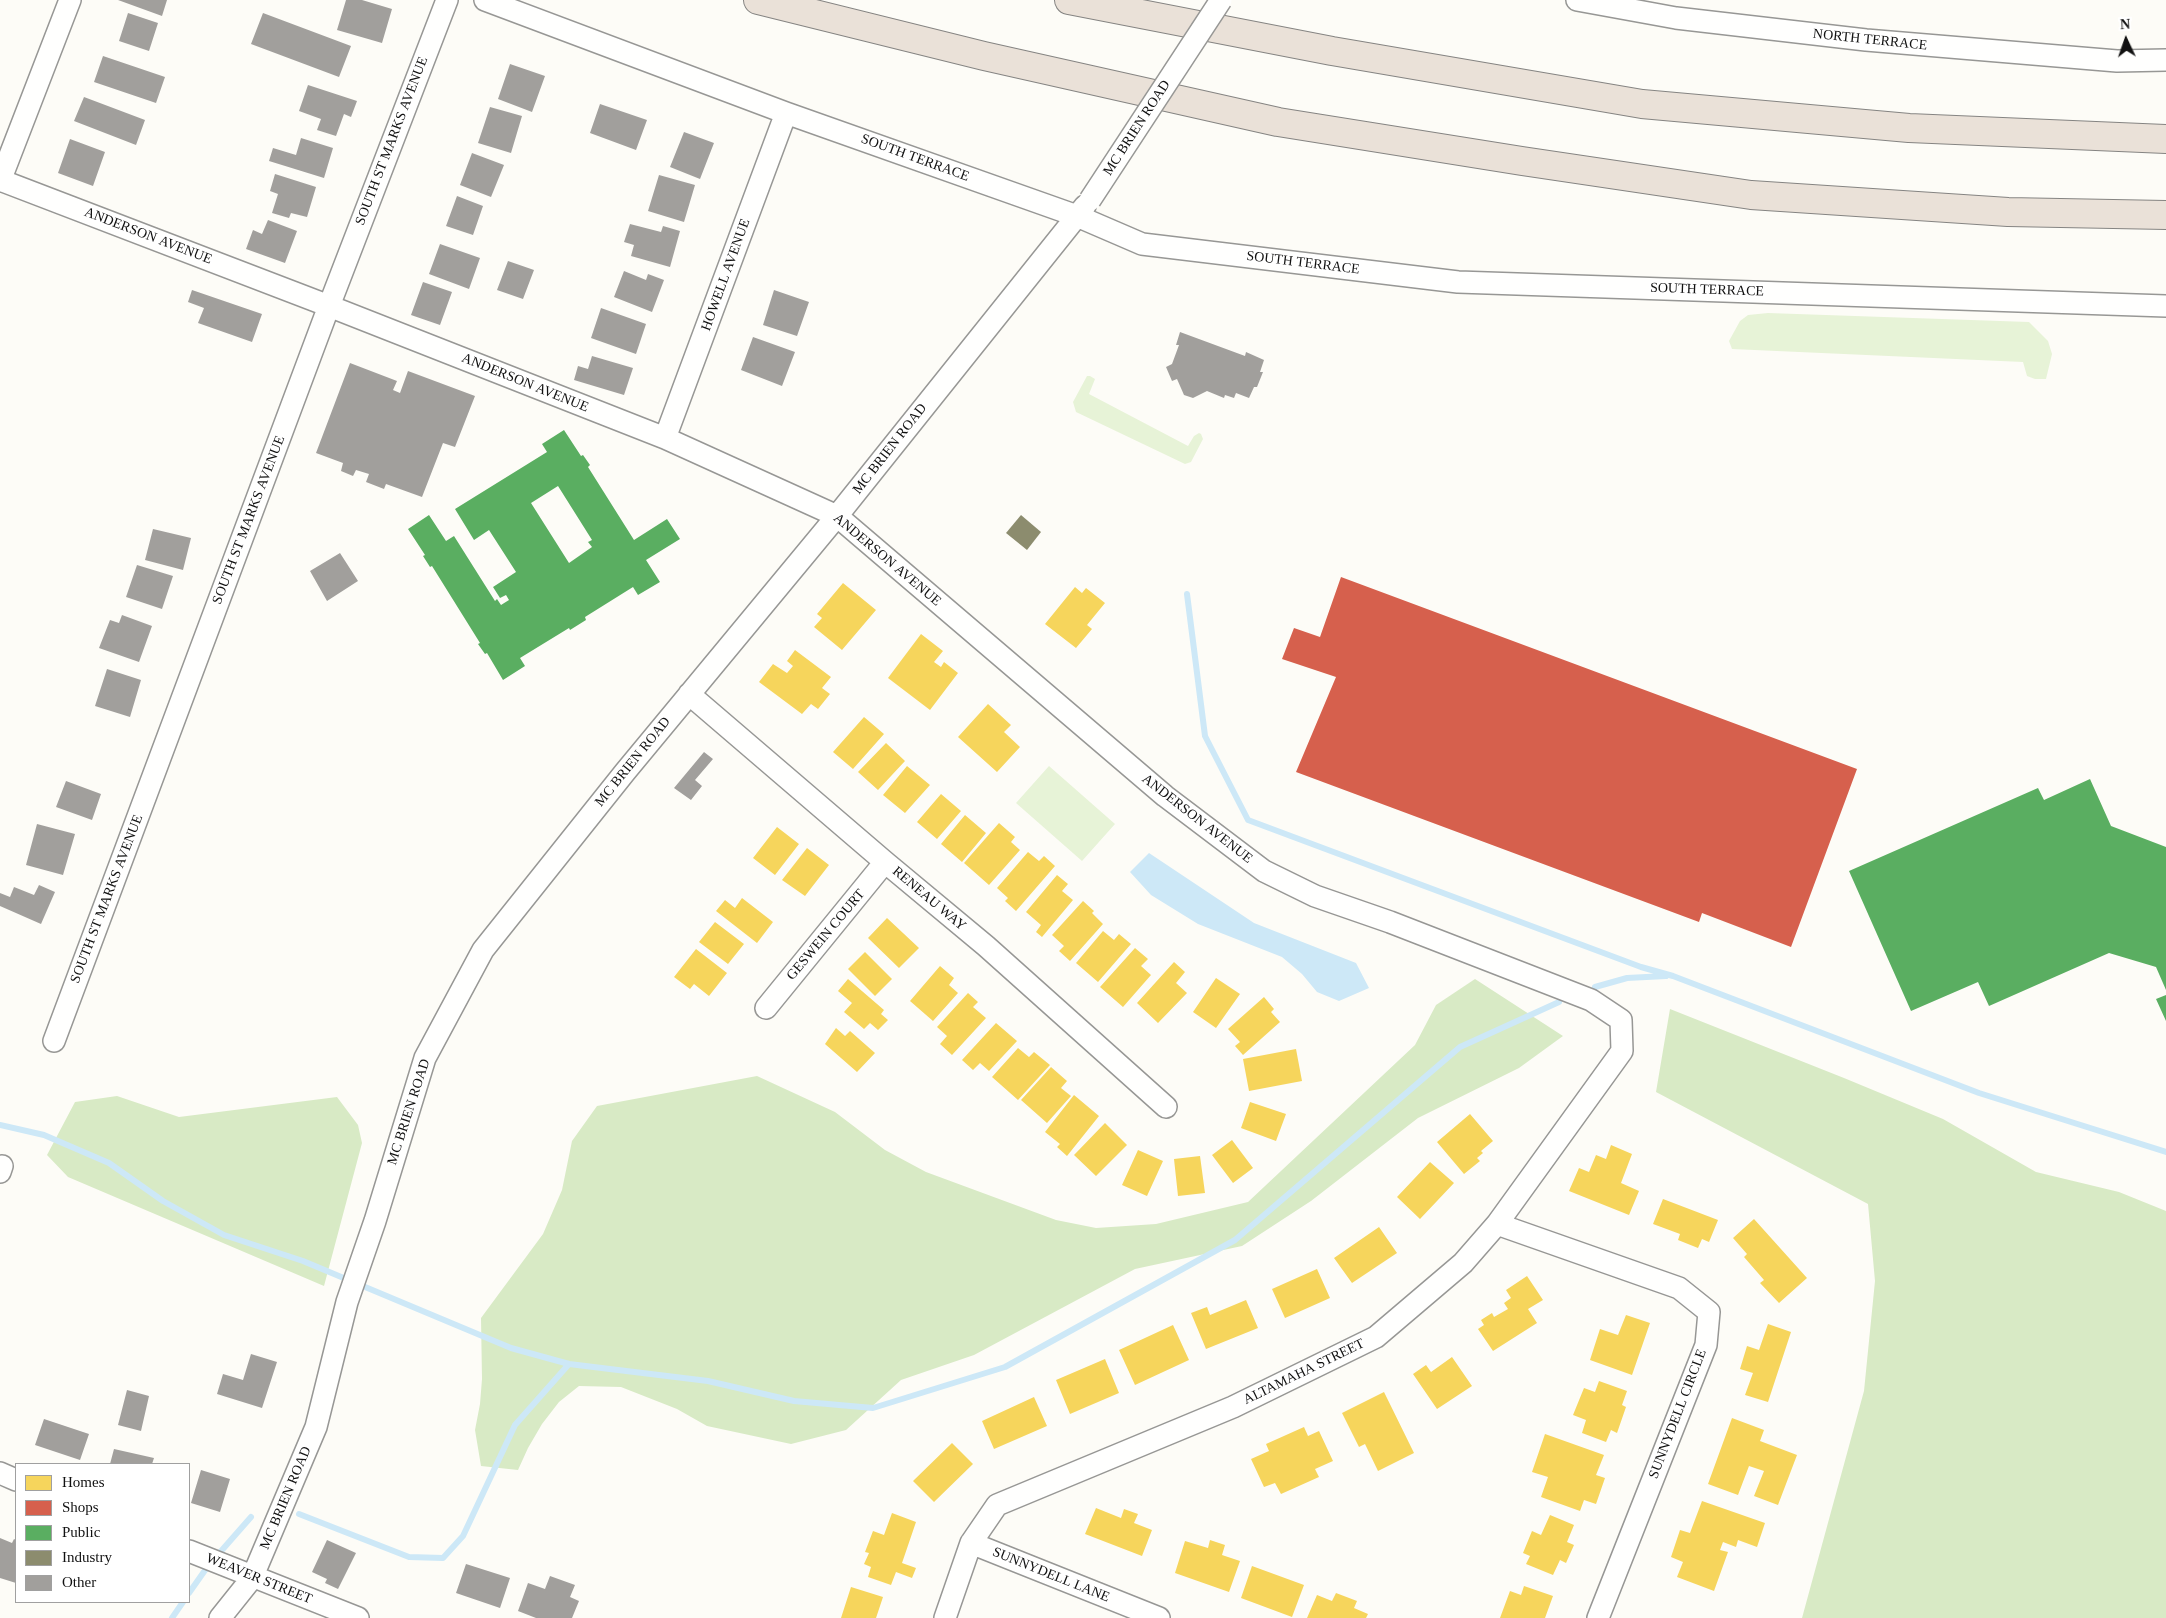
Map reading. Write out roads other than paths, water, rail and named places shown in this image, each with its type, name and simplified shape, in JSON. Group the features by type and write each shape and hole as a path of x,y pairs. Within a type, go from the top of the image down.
{"highway":[{"path":"758,0 984,56 1278,122 1531,162 1751,195 2008,212 2166,215"},
{"path":"1075,1 1323,49 1642,104 1909,128 2166,139"}],"street":[{"path":"0,180 70,0"},
{"name":"SOUTH ST MARKS AVENUE","path":"54,1041 447,0"},
{"name":"SOUTH TERRACE","path":"485,0 786,112 1084,208 1142,244 1458,282 2166,306"},
{"name":"MC BRIEN ROAD","path":"220,1618 252,1578 316,1427 348,1302 425,1058 483,950 689,694 837,516 1084,208 1221,0"},
{"name":"NORTH TERRACE","path":"1577,0 1676,18 1866,40 2117,61 2166,60"},
{"name":"HOWELL AVENUE","path":"666,438 786,112"},
{"name":"ANDERSON AVENUE","path":"0,180 330,306 666,438 837,516 1165,796 1264,871 1315,896 1390,922 1591,1000 1622,1020 1622,1051"},
{"name":"RENEAU WAY","path":"689,694 986,946 1166,1108"},
{"name":"GESWEIN COURT","path":"766,1008 885,862"},
{"name":"ALTAMAHA STREET","path":"945,1618 971,1543 997,1505 1233,1407 1376,1337 1464,1263 1496,1224 1622,1051"},
{"name":"SUNNYDELL CIRCLE","path":"1496,1224 1679,1288 1709,1312 1706,1345 1598,1618"},
{"path":"0,1473 15,1480"},
{"name":"SUNNYDELL LANE","path":"971,1543 1159,1618"},
{"name":"WEAVER STREET","path":"190,1551 252,1578 358,1618"}],"water":[{"path":"1149,853 1254,923 1356,963 1369,988 1339,1001 1317,992 1302,974 1282,957 1198,924 1151,895 1130,872"}],"waterway":[{"path":"1187,594 1205,736 1248,820 1641,967 1673,976 1979,1093 2166,1152"},
{"path":"1595,987 1627,978 1666,976"},
{"path":"0,1125 44,1135 109,1163 163,1201 224,1235 303,1261 511,1348 569,1364 708,1381 794,1401 873,1408 1005,1367 1235,1240 1460,1047 1559,1002"},
{"path":"299,1514 409,1557 443,1558 463,1536 515,1425 569,1364"},
{"path":"190,1592 208,1566 251,1517"},
{"path":"172,1618 182,1603"}]}
